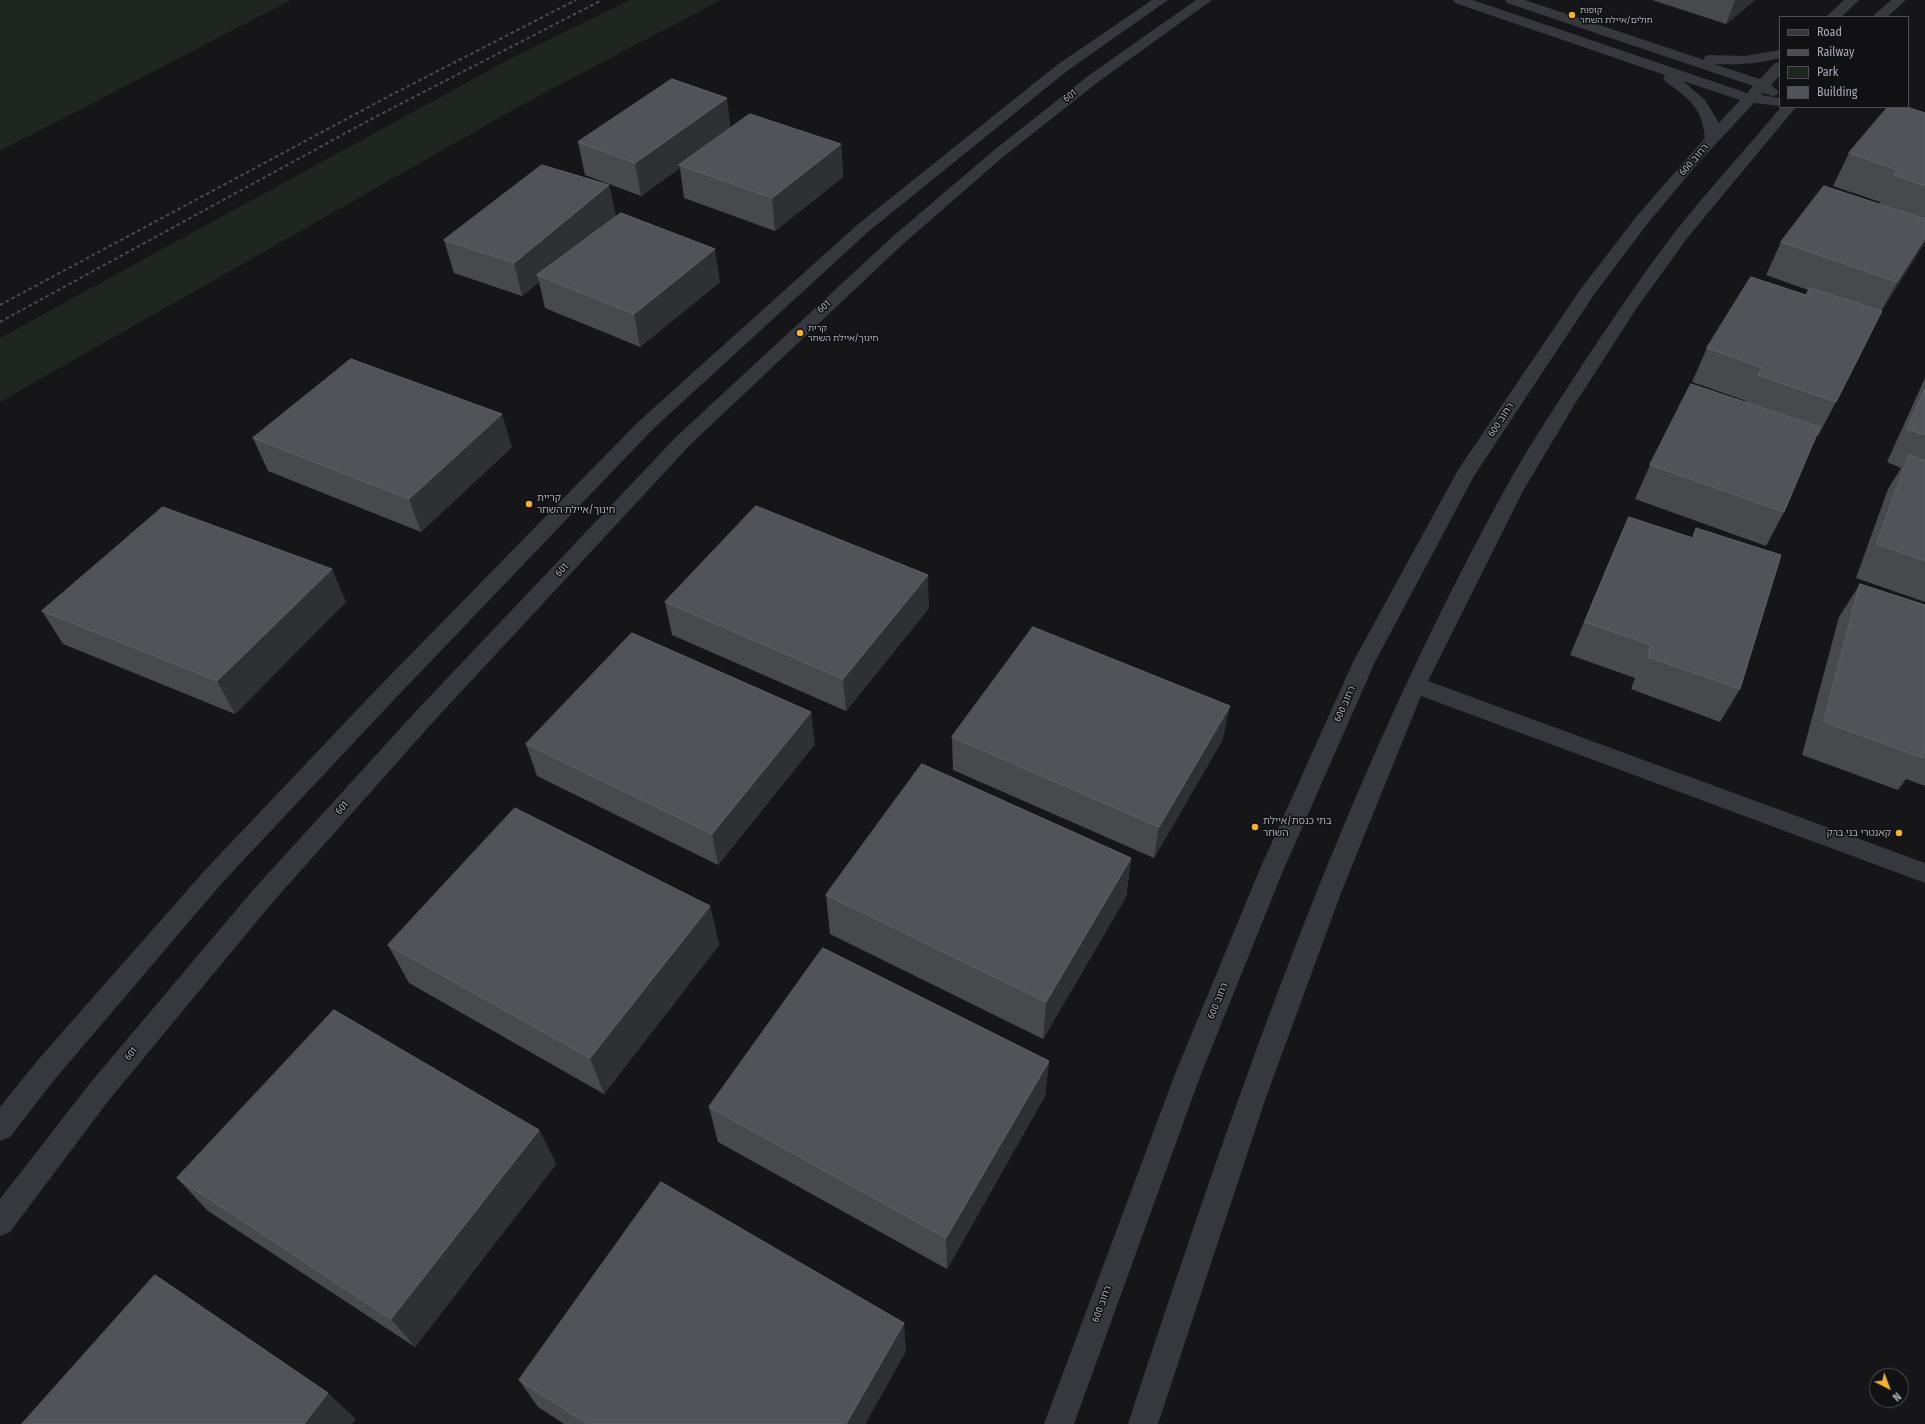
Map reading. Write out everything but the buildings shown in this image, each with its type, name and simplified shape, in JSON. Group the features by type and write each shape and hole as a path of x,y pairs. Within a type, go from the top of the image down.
{"street":[{"path":"0,1128 46,1070 214,876 381,699 645,426 869,223 967,142 1062,68 1162,0"},
{"name":"601","path":"0,1222 100,1091 263,896 424,716 684,440 897,240 998,154 1093,78 1205,0"},
{"path":"1460,0 1647,64 1779,97"},
{"path":"1512,0 1758,83 1755,92"},
{"path":"1834,16 1852,0"},
{"path":"1881,16 1899,0"},
{"path":"1666,52 1692,57 1739,60 1779,54"},
{"path":"1647,64 1688,91 1702,106 1711,122 1713,138"},
{"name":"רחוב 600","path":"1059,1424 1188,1074 1271,871 1364,662 1466,475 1519,392 1586,294 1642,220 1713,138 1779,67"},
{"path":"1755,92 1779,102"},
{"path":"1143,1424 1185,1295 1252,1100 1329,894 1415,685 1513,491 1628,308 1682,234 1787,108"},
{"path":"1415,685 1925,873"}],"green space":[{"path":"0,0 291,0 0,151"},
{"path":"630,0 721,0 527,102 0,402 0,338 508,60"}],"railway":[{"path":"0,305 391,95 576,0"},
{"path":"0,322 375,117 602,0"}],"place":[{"name":"קופות חולים/איילת השחר","path":"1572,15"},
{"name":"קרית חינוך/איילת השחר","path":"800,333"},
{"name":"קריית חינוך/איילת השחר","path":"529,504"},
{"name":"בתי כנסת/איילת השחר","path":"1255,827"},
{"name":"קאנטרי בני ברק","path":"1899,833"}]}
